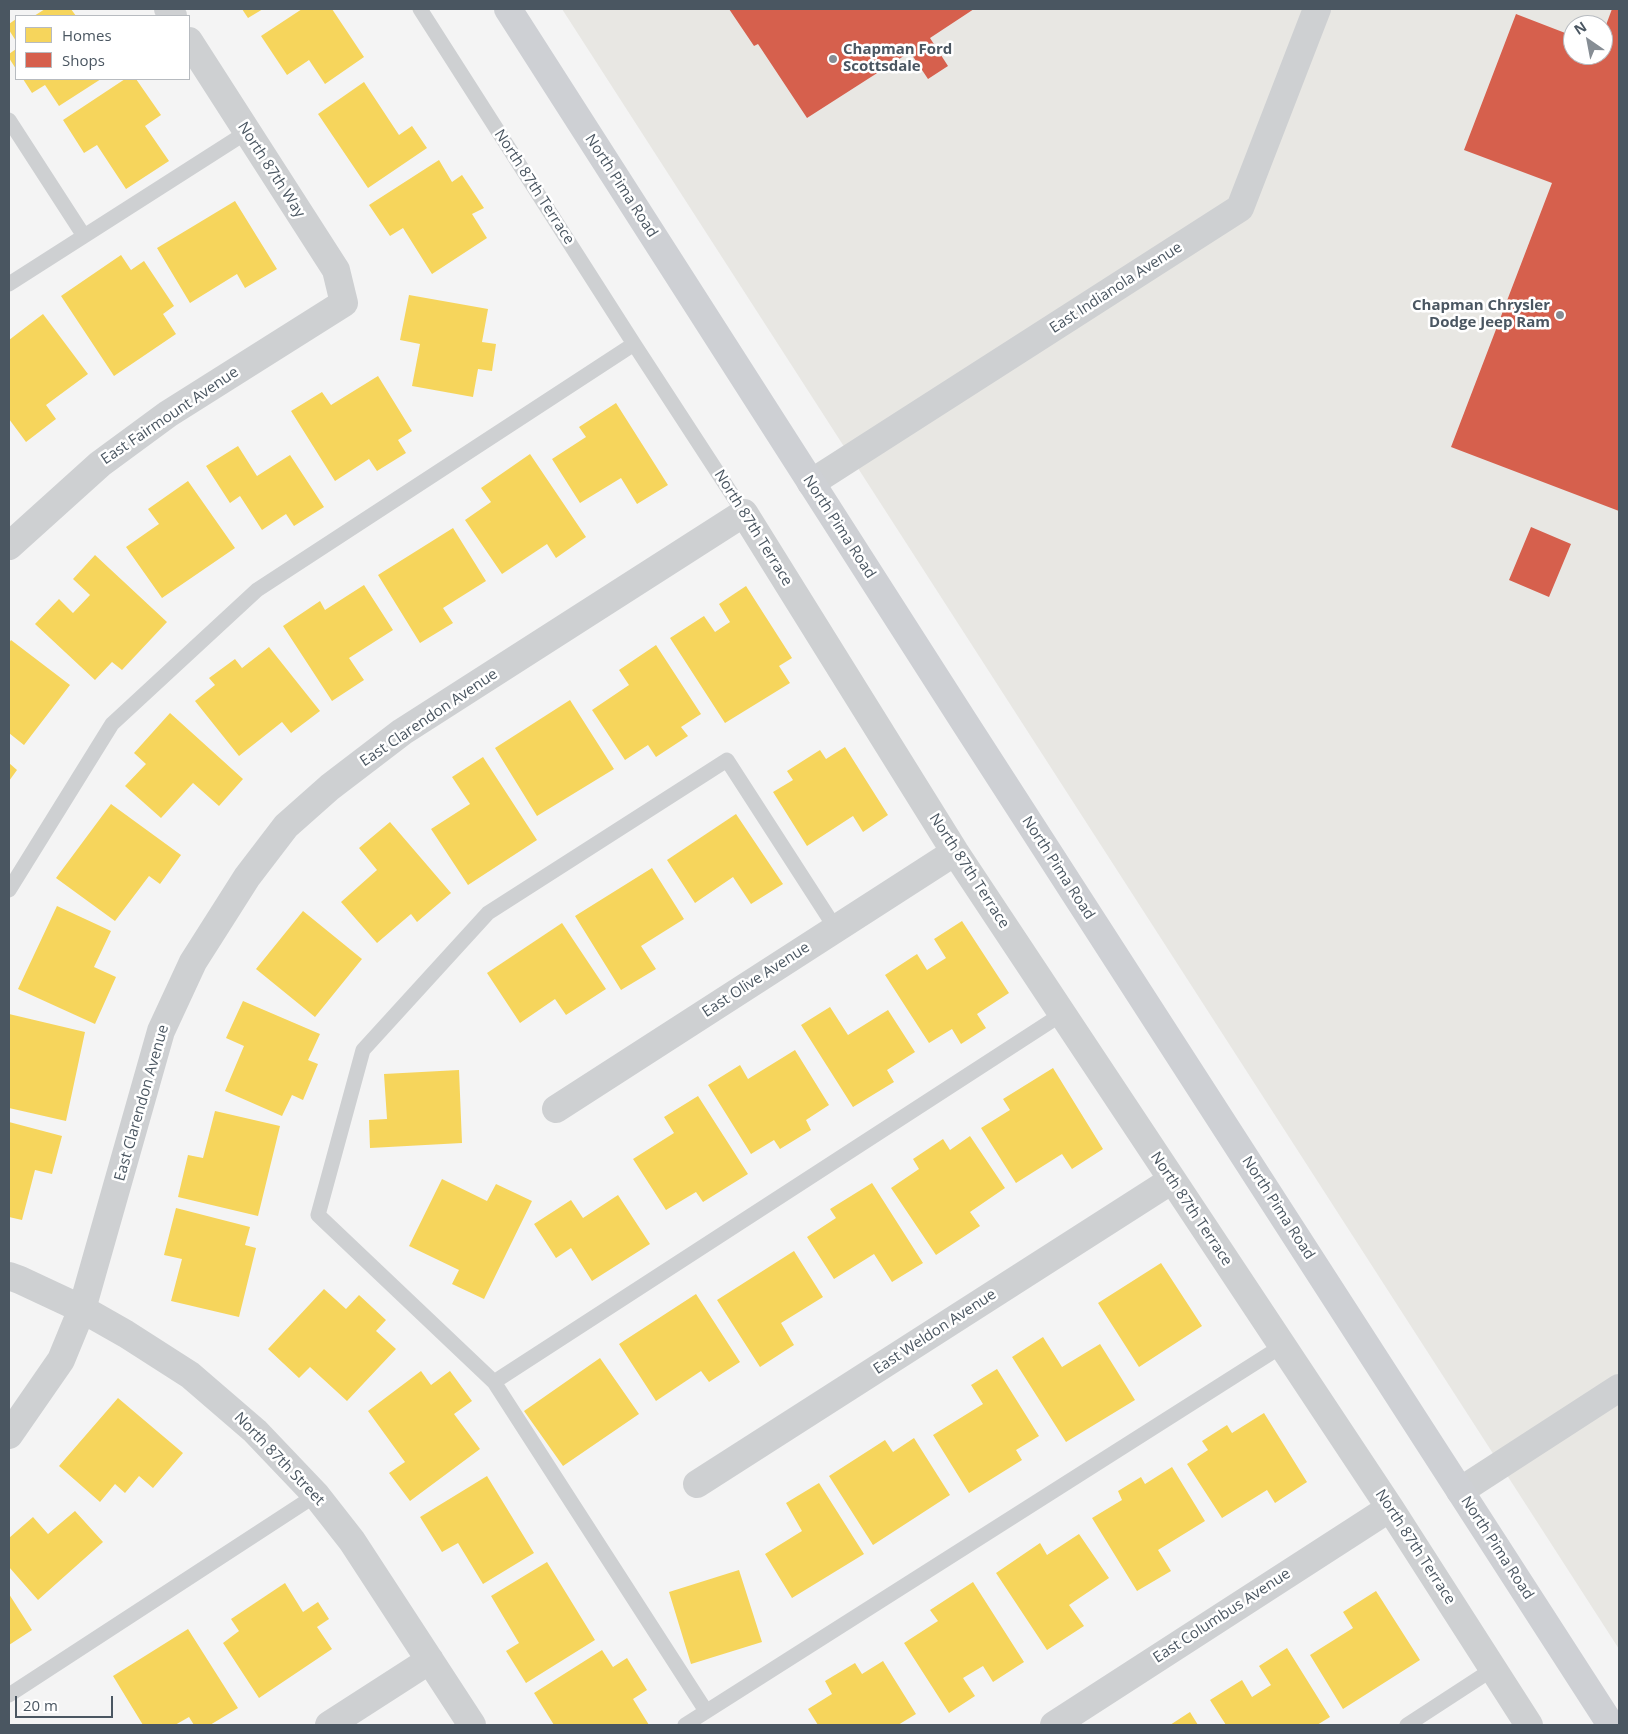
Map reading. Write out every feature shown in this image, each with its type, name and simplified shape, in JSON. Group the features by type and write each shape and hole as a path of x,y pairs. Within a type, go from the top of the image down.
{"main road":[{"name":"North Pima Road","path":"508,9 1611,1725"}],"street":[{"name":"East Indianola Avenue","path":"811,483 1240,208 1317,9"},
{"name":"North 87th Way","path":"190,43 336,270 344,303"},
{"name":"East Fairmount Avenue","path":"9,546 100,464 122,447 168,414 344,303"},
{"name":"North 87th Terrace","path":"744,513 955,852 1390,1508 1529,1725"},
{"name":"East Clarendon Avenue","path":"9,1435 62,1360 82,1309 161,1031 192,962 247,877 286,826 330,787 402,732 744,513"},
{"name":"East Olive Avenue","path":"556,1109 955,852"},
{"name":"East Weldon Avenue","path":"697,1484 1172,1180"},
{"name":"North 87th Street","path":"9,1276 82,1309 126,1334 190,1375 255,1431 316,1495 352,1541 472,1725"},
{"path":"1460,1491 1619,1388"},
{"name":"East Columbus Avenue","path":"1054,1725 1390,1508"},
{"path":"329,1725 430,1660"}],"lane":[{"name":"North 87th Terrace","path":"420,9 744,513"},
{"path":"9,120 84,236"},
{"path":"9,284 247,132"},
{"path":"9,890 112,724 258,590 634,344"},
{"path":"706,1712 494,1382 318,1214 363,1050 488,913 726,760 836,929"},
{"path":"494,1382 1062,1014"},
{"path":"685,1725 1282,1346"},
{"path":"9,1695 316,1495"},
{"path":"1407,1725 1493,1669"}],"shaded area":[{"path":"562,9 1619,9 1619,1649"}],"building: Homes":[{"path":"45,9 71,9 75,15 36,15"},
{"path":"242,9 263,9 248,18"},
{"path":"302,9 332,9 364,57 325,84 309,60 287,75 261,36"},
{"path":"15,20 15,39 9,30 9,24"},
{"path":"15,50 15,67 9,58 9,54"},
{"path":"24,80 99,80 59,106 45,85 32,93"},
{"path":"123,80 137,80 161,115 145,126 169,161 126,189 97,145 84,153 63,120"},
{"path":"364,82 399,135 412,126 427,148 368,188 318,114"},
{"path":"439,160 452,182 462,175 484,208 472,214 487,238 432,274 403,228 390,236 369,205"},
{"path":"235,201 277,269 245,288 237,274 190,303 157,248"},
{"path":"121,255 131,270 144,261 174,306 163,314 176,334 114,376 61,296"},
{"path":"409,295 488,309 482,342 496,344 492,371 478,369 473,397 412,386 420,344 400,340"},
{"path":"43,314 88,374 46,405 56,419 26,442 9,419 9,340"},
{"path":"378,376 412,431 398,440 406,453 377,471 369,459 335,481 291,411 322,392 331,405"},
{"path":"616,403 668,485 637,504 621,478 580,503 552,459 586,437 579,427"},
{"path":"238,446 257,476 290,455 324,507 294,526 286,514 262,530 240,496 230,503 206,466"},
{"path":"530,454 586,537 556,558 547,544 502,574 465,520 491,502 481,488"},
{"path":"188,481 235,548 162,598 126,547 159,524 148,509"},
{"path":"453,528 486,581 443,608 453,623 420,643 378,575"},
{"path":"95,555 167,622 122,670 112,662 95,680 35,624 59,599 73,613 90,595 73,579"},
{"path":"364,585 393,630 349,658 364,680 332,701 283,626 320,601 325,610"},
{"path":"746,586 792,658 779,666 790,683 725,723 670,638 704,616 715,632 730,622 719,604"},
{"path":"11,640 70,685 24,745 9,733 9,643"},
{"path":"656,645 701,714 681,727 688,736 656,757 648,745 625,760 592,710 629,685 619,670"},
{"path":"269,647 320,711 291,733 282,722 239,756 195,701 215,685 209,678 235,659 242,668"},
{"path":"570,700 614,769 537,816 495,748"},
{"path":"170,713 243,779 219,806 193,783 161,818 125,786 146,764 134,753"},
{"path":"845,747 888,815 863,832 853,816 807,846 773,792 793,780 787,771 820,750 826,759"},
{"path":"483,757 537,840 468,885 431,829 470,804 452,777"},
{"path":"9,763 17,770 9,781"},
{"path":"111,804 181,855 160,884 149,876 115,921 56,878"},
{"path":"736,814 783,884 751,904 733,877 695,903 667,860"},
{"path":"390,822 451,893 417,922 411,914 377,943 341,902 377,870 359,848"},
{"path":"652,868 684,919 641,946 656,969 621,990 575,916"},
{"path":"57,906 111,931 94,967 116,977 95,1024 18,989"},
{"path":"303,911 362,959 315,1017 256,969"},
{"path":"962,921 1009,993 977,1014 986,1028 961,1044 952,1029 929,1043 885,975 917,954 927,970 946,958 934,939"},
{"path":"562,923 606,989 566,1015 555,999 520,1023 487,973"},
{"path":"243,1001 320,1034 308,1060 318,1064 303,1100 292,1095 282,1116 225,1091 244,1046 226,1038"},
{"path":"830,1007 848,1035 888,1010 915,1052 887,1070 894,1082 853,1107 801,1025"},
{"path":"9,1014 85,1032 66,1121 9,1108"},
{"path":"795,1050 829,1105 806,1120 811,1130 780,1149 774,1140 751,1154 708,1085 740,1065 748,1079"},
{"path":"1053,1068 1103,1149 1072,1169 1062,1154 1016,1183 981,1128 1010,1110 1003,1099"},
{"path":"459,1070 462,1143 370,1148 369,1120 387,1119 384,1074"},
{"path":"698,1096 748,1174 703,1202 696,1192 666,1210 633,1159 674,1133 664,1117"},
{"path":"215,1111 280,1126 258,1216 178,1197 188,1155 203,1158"},
{"path":"9,1122 62,1136 52,1174 35,1170 22,1220 9,1217"},
{"path":"970,1136 1005,1188 970,1212 980,1226 936,1255 891,1188 919,1169 913,1159 943,1139 950,1150"},
{"path":"442,1179 487,1201 496,1184 532,1201 484,1299 452,1284 459,1270 409,1246"},
{"path":"872,1183 923,1263 892,1282 874,1254 834,1279 807,1237 836,1218 830,1209"},
{"path":"618,1195 650,1244 592,1281 571,1248 556,1258 534,1224 571,1200 583,1218"},
{"path":"176,1208 250,1227 245,1245 256,1248 239,1317 171,1301 182,1259 164,1255"},
{"path":"794,1251 823,1297 781,1323 794,1345 760,1367 717,1300"},
{"path":"1161,1263 1202,1326 1139,1367 1098,1303"},
{"path":"324,1289 346,1309 359,1295 386,1320 376,1331 396,1349 347,1401 310,1367 299,1378 268,1349"},
{"path":"696,1294 740,1362 709,1382 701,1371 656,1401 619,1344"},
{"path":"1043,1337 1062,1367 1100,1344 1135,1400 1066,1442 1012,1357"},
{"path":"600,1358 639,1414 563,1466 524,1411"},
{"path":"997,1369 1039,1436 1016,1450 1022,1460 969,1493 933,1435 983,1404 971,1385"},
{"path":"421,1371 431,1385 450,1371 472,1401 454,1414 480,1449 410,1501 389,1473 405,1462 368,1411"},
{"path":"118,1398 183,1453 153,1488 139,1476 125,1493 115,1484 100,1502 59,1466"},
{"path":"1264,1413 1307,1482 1275,1503 1267,1490 1222,1518 1187,1464 1208,1450 1202,1441 1227,1425 1232,1433"},
{"path":"914,1438 950,1495 873,1545 829,1476 885,1440 893,1452"},
{"path":"1172,1467 1205,1521 1158,1550 1171,1571 1137,1591 1092,1518 1122,1500 1118,1491 1141,1477 1145,1484"},
{"path":"487,1476 534,1553 483,1584 458,1543 442,1552 420,1517"},
{"path":"819,1483 864,1554 792,1598 765,1554 802,1531 786,1503"},
{"path":"75,1511 103,1542 38,1600 9,1567 9,1538 33,1517 48,1534"},
{"path":"1079,1534 1109,1578 1069,1605 1084,1626 1047,1650 996,1573 1040,1543 1047,1555"},
{"path":"547,1562 595,1640 526,1683 506,1651 519,1643 491,1596"},
{"path":"739,1570 762,1642 691,1664 669,1592"},
{"path":"973,1582 1024,1662 993,1682 983,1666 963,1678 975,1696 949,1713 904,1643 938,1621 930,1610"},
{"path":"285,1583 303,1612 318,1602 329,1619 317,1627 332,1649 259,1698 223,1643 239,1631 231,1619"},
{"path":"1376,1591 1420,1660 1343,1709 1310,1655 1353,1628 1343,1612"},
{"path":"9,1594 32,1630 9,1645"},
{"path":"188,1629 238,1708 210,1725 194,1725 189,1717 175,1725 143,1725 113,1676"},
{"path":"1287,1648 1330,1717 1317,1725 1226,1725 1210,1700 1242,1680 1252,1697 1271,1685 1259,1666"},
{"path":"602,1650 613,1667 627,1658 647,1690 633,1699 649,1725 554,1725 534,1693"},
{"path":"883,1661 916,1714 898,1725 818,1725 808,1709 832,1694 825,1681 855,1663 862,1674"},
{"path":"1190,1712 1198,1725 1170,1725"}],"building: Shops":[{"name":"Chapman Ford Scottsdale","path":"729,9 974,9 930,38 948,66 928,79 910,52 807,118 758,44 754,46"},
{"name":"Chapman Chrysler Dodge Jeep Ram","path":"1612,9 1619,9 1619,511 1451,447 1552,183 1464,150 1516,14 1563,32 1563,65 1613,65 1613,15 1610,15"},
{"path":"1531,527 1571,544 1549,597 1509,580"}],"place":[{"name":"Chapman Ford Scottsdale","path":"833,59"},
{"name":"Chapman Chrysler Dodge Jeep Ram","path":"1560,315"}]}
